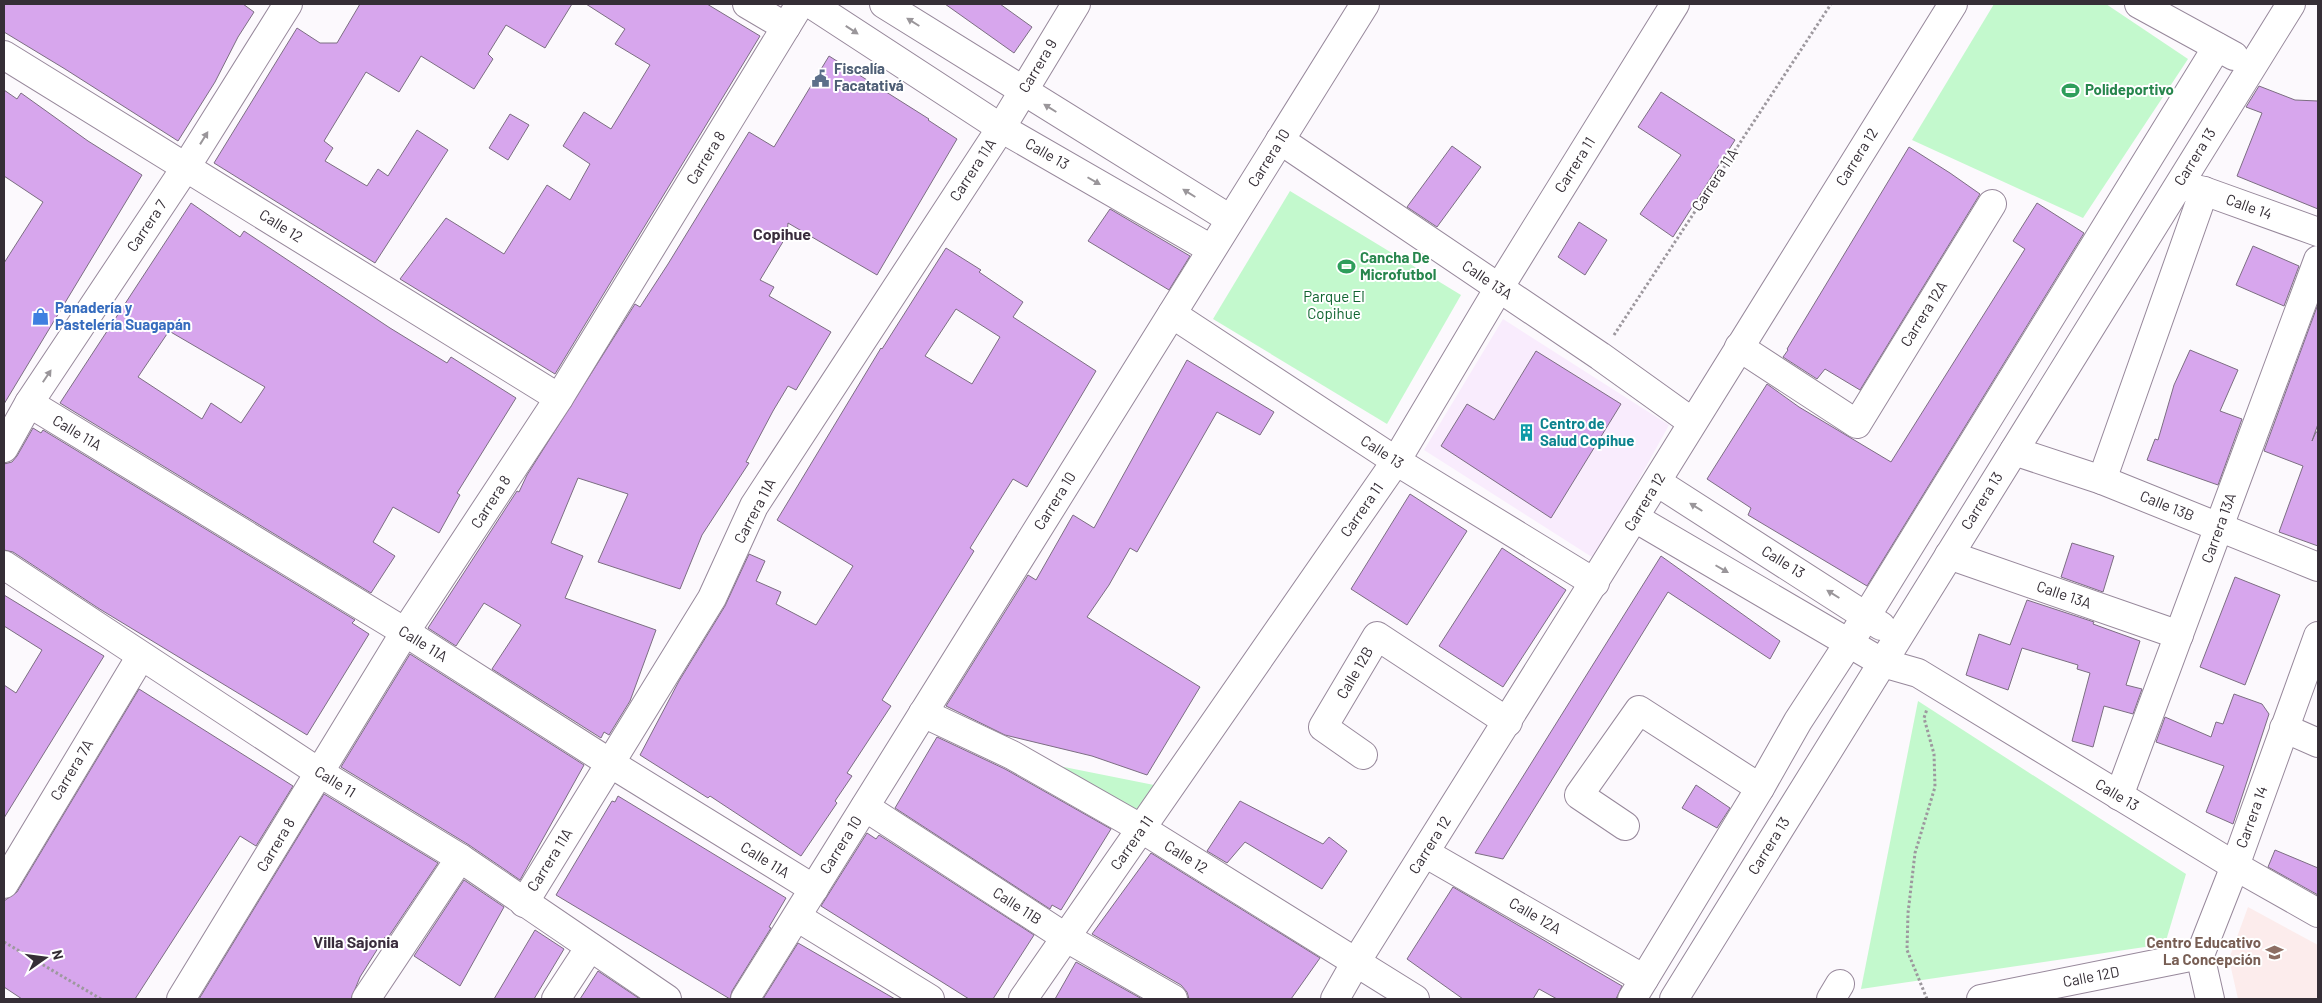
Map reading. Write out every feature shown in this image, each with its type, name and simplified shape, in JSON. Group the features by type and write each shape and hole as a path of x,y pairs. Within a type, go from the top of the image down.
{"street":[{"name":"Carrera 7","path":"4,448 29,403 186,167 288,4"},
{"path":"747,4 793,15"},
{"name":"Calle 13","path":"811,4 1001,128 1211,249"},
{"path":"884,4 1230,219"},
{"name":"Carrera 9","path":"1001,128 1076,4"},
{"name":"Carrera 10","path":"745,999 1365,4"},
{"name":"Carrera 11","path":"1023,999 1064,937 1142,830 1396,461 1499,288 1675,4"},
{"name":"Carrera 12","path":"1335,999 1356,962 1595,583 1692,422 1953,4"},
{"path":"2139,4 2252,66"},
{"name":"Carrera 13","path":"1674,999 2014,451 2191,188 2252,66 2291,4"},
{"name":"Carrera 8","path":"181,999 405,632 558,398 793,15"},
{"path":"1638,989 1760,788 1798,721 1867,615 2218,47"},
{"name":"Calle 12","path":"4,55 558,398"},
{"name":"Carrera 11A","path":"524,903 712,598 754,506 1001,128"},
{"name":"Calle 13A","path":"1280,140 1600,356 1692,422"},
{"name":"Carrera 13","path":"2102,480 2191,188"},
{"name":"Calle 14","path":"2191,188 2318,232"},
{"name":"Carrera 12A","path":"1739,347 1857,424 1992,204"},
{"name":"Carrera 13A","path":"2119,796 2318,260"},
{"name":"Calle 13","path":"1172,314 1396,461 1595,583"},
{"name":"Calle 11A","path":"29,403 405,632 610,764 814,890"},
{"name":"Calle 13B","path":"2014,451 2102,480 2318,567"},
{"name":"Calle 13","path":"1657,482 1867,615 1897,638 1929,680"},
{"name":"Calle 13","path":"1635,518 1882,663 1929,680 2235,866 2318,913"},
{"name":"Calle 13A","path":"1949,555 2179,635"},
{"name":"Calle 11","path":"4,565 320,773 460,858 666,999"},
{"name":"Calle 12B","path":"1363,755 1323,727 1377,636 1508,722"},
{"name":"Carrera 14","path":"2200,955 2235,866 2318,636"},
{"name":"Carrera 7A","path":"4,884 141,656"},
{"path":"1625,826 1579,795 1639,710 1760,788"},
{"name":"Calle 12","path":"923,713 1012,755 1142,830 1415,999"},
{"path":"2284,728 2318,743"},
{"name":"Calle 11B","path":"865,807 1064,937 1173,999"},
{"name":"Calle 12A","path":"1425,853 1638,989"},
{"path":"366,999 460,858"},
{"path":"797,917 930,999"},
{"path":"556,999 590,947"},
{"path":"2200,955 2210,999"},
{"name":"Calle 12D","path":"1981,999 2200,955"}],"path":[{"name":"Carrera 11A","path":"1600,356 1831,4"},
{"path":"1927,999 1907,950 1908,913 1915,853 1935,787 1934,754 1924,718 1930,700 1929,680"},
{"path":"4,942 101,999"}],"shaded area":[{"path":"1503,319 1669,425 1595,559 1424,450"},
{"name":"Centro Educativo La Concepción","path":"2248,907 2318,945 2318,999 2238,999 2229,959"}],"green space":[{"path":"1994,4 2106,4 2188,59 2083,218 1912,140"},
{"name":"Parque El Copihue","path":"1290,191 1461,295 1387,424 1213,319"},
{"path":"1918,701 2186,874 2165,944 1861,989"},
{"path":"1059,766 1159,786 1138,818"}],"building":[{"path":"4,4 243,4 254,12 238,37 215,82 178,141 4,32"},
{"path":"360,4 572,4 545,48 506,25 488,54 493,59 474,89 421,56 399,92 366,72 324,141 333,148 325,161 367,186 378,169 388,176 417,130 448,150 375,263 214,163 297,28 320,43 337,43"},
{"path":"586,4 707,4 760,36 555,374 400,279 446,218 504,254 547,185 570,200 590,164 563,146 584,112 611,129 650,65 615,44 625,29"},
{"path":"945,4 1000,4 1032,27 1014,53"},
{"path":"829,56 929,119 957,139 877,275 788,223 787,235 760,280 774,287 769,296 831,332 796,390 788,386 773,411 746,462 749,463 702,535 680,589 598,562 628,494 578,478 551,543 583,556 565,598 656,630 630,701 609,735 604,732 601,738 492,669 521,625 484,603 456,646 428,628 517,491 519,492 527,475 635,304 640,307 668,264 749,132 774,147"},
{"path":"2259,86 2295,100 2318,101 2318,209 2237,176 2262,113 2246,107"},
{"path":"4,90 17,99 21,93 88,141 142,175 4,404 4,263 43,202 4,176"},
{"path":"1661,92 1735,140 1673,237 1640,214 1681,155 1638,127"},
{"path":"510,114 529,125 508,160 489,148"},
{"path":"1452,146 1481,167 1437,227 1407,207"},
{"path":"1909,147 1980,194 1860,390 1825,369 1817,379 1783,357"},
{"path":"191,203 240,237 244,231 390,328 447,363 451,357 516,398 457,493 460,495 439,533 393,507 373,542 395,556 371,593 60,403","holes":["169,331 265,387 241,423 211,403 202,419 138,377"]},
{"path":"2037,203 2084,233 1867,586 1748,515 1751,508 1707,479 1767,384 1799,407 1891,462 2025,249 2013,241"},
{"path":"1110,209 1190,256 1169,290 1088,241"},
{"path":"1579,222 1607,240 1585,275 1558,257"},
{"path":"2253,246 2299,266 2284,306 2236,285"},
{"path":"946,248 981,270 979,272 1023,302 1013,317 1096,371 1027,487 1013,479 970,548 974,551 882,700 891,706 847,773 852,776 835,801 837,803 801,856 710,796 708,798 640,755 679,681 725,606 749,554 765,561 756,581 781,592 776,604 816,625 853,566 777,520","holes":["956,309 1000,337 972,384 925,356"]},
{"path":"2318,304 2318,424 2312,441 2316,432 2318,432 2318,546 2279,532 2303,466 2264,451"},
{"path":"2190,350 2238,370 2220,411 2242,419 2218,485 2147,460 2155,439 2158,440 2174,385"},
{"name":"Centro de Salud Copihue","path":"1536,351 1621,404 1551,518 1441,446 1467,404 1494,420"},
{"path":"1187,360 1274,412 1260,435 1217,412 1137,552 1130,548 1109,585 1087,617 1200,687 1147,775 1092,756 1005,735 946,706 1028,575 1036,580 1073,515 1094,528"},
{"path":"33,428 41,433 43,430 355,620 352,623 369,634 307,735 98,608 13,552 4,550 4,464 12,462 17,456"},
{"path":"1410,494 1467,531 1407,625 1351,589"},
{"path":"2072,543 2114,556 2103,592 2061,577"},
{"path":"1502,548 1566,590 1503,687 1439,646"},
{"path":"1661,556 1780,641 1770,659 1668,592 1503,859 1475,853"},
{"path":"2235,577 2280,595 2245,685 2200,667"},
{"path":"4,595 104,656 4,818 4,685 16,693 42,650 4,626"},
{"path":"2027,600 2094,622 2093,624 2140,641 2126,685 2142,689 2133,714 2104,706 2093,747 2072,741 2090,673 2077,669 2078,665 2022,648 2008,690 1966,675 1979,634 2010,645"},
{"path":"410,654 584,765 520,880 469,845 341,767"},
{"path":"139,689 293,786 256,846 240,836 135,999 22,999 4,987 4,901 17,892"},
{"path":"2234,694 2262,704 2269,714 2233,824 2206,812 2224,766 2156,742 2165,717 2211,737 2216,722 2223,724"},
{"path":"937,737 1005,769 1111,829 1061,910 1052,905 1050,909 895,808"},
{"path":"1696,785 1730,808 1717,828 1682,808"},
{"path":"324,794 438,863 387,939 385,937 360,977 351,999 199,999"},
{"path":"618,796 786,898 769,927 771,928 732,991 730,999 556,895 612,801 615,802"},
{"path":"1240,801 1323,844 1329,837 1347,851 1322,889 1245,842 1227,863 1207,851"},
{"path":"867,833 876,839 879,835 1034,935 993,999 969,999 821,906"},
{"path":"2275,850 2318,868 2318,895 2268,867"},
{"path":"1151,853 1320,958 1291,999 1189,999 1187,992 1181,985 1092,934"},
{"path":"464,880 504,907 460,986 414,956"},
{"path":"1453,887 1622,986 1616,999 1557,999 1539,989 1533,999 1463,999 1407,959"},
{"path":"535,930 564,949 534,999 494,999"},
{"path":"798,943 895,999 763,999"},
{"path":"1076,962 1142,999 1055,999"},
{"path":"598,971 640,999 580,999"}],"place":[{"name":"Fiscalía Facatativá","path":"820,78"},
{"name":"Polideportivo","path":"2071,90"},
{"name":"Cancha De Microfutbol","path":"1346,267"},
{"name":"Panadería y Pastelería Suagapán","path":"41,317"},
{"name":"Centro de Salud Copihue","path":"1526,433"},
{"name":"Centro Educativo La Concepción","path":"2275,952"}],"district":[{"name":"Copihue","path":"782,234"},
{"name":"Villa Sajonia","path":"356,942"}]}
